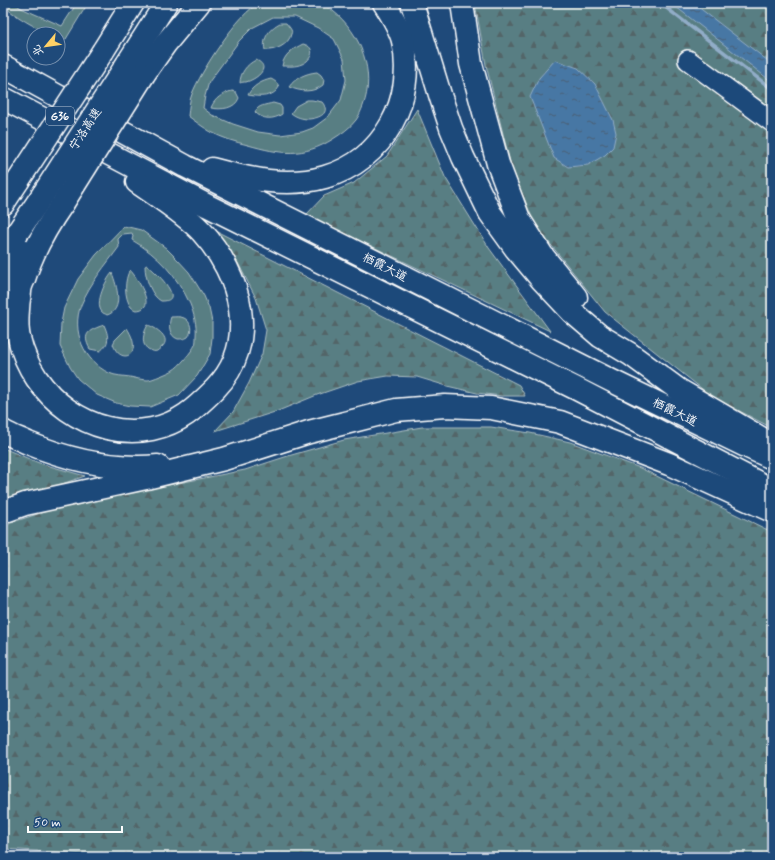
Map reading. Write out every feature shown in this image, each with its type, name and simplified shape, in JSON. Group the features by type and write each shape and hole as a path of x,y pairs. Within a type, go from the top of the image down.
{"highway":[{"name":"G36","path":"3,204 133,3"},
{"name":"宁洛高速","path":"3,254 44,193 135,69 166,3"},
{"path":"3,112 122,172 190,221 205,236 222,258 232,280 241,314 241,330 238,352 230,369 219,385 198,406 183,417 165,425 133,431 113,429 93,424 73,414 45,390 33,372 24,355 18,336 18,315 20,291 28,266 58,210 135,69 187,3"},
{"path":"135,69 166,42 199,3"},
{"path":"3,55 207,168 251,179 287,183 307,181 340,172 354,164 370,151 384,136 393,122 401,104 405,83 406,64 402,39 392,15 384,3"},
{"path":"412,3 440,98 463,157 490,213 516,249 572,312 600,336 630,354 679,390 772,445"},
{"path":"462,3 471,64 498,164 519,219 542,255 569,289 595,320 630,354"},
{"name":"栖霞大道","path":"3,66 185,166 612,381 772,458"},
{"name":"栖霞大道","path":"3,98 208,206 520,360 772,490"},
{"path":"3,283 58,210"},
{"path":"3,512 25,504 146,478 224,459 309,432 396,410 445,406 491,408 560,422 669,464 772,511"},
{"path":"3,431 45,450 70,458 125,467 224,459"}],"street":[{"path":"688,60 772,122"}],"green space":[{"path":"3,3 14,3 21,8 62,26 34,26 3,6"},
{"path":"77,3 88,3 66,39 66,26 62,26"},
{"path":"260,3 321,3 343,20 351,30 363,54 367,67 368,80 367,93 363,106 351,126 333,139 312,149 301,152 281,152 238,143 224,138 211,132 188,116 191,97 196,84 211,58 231,30 251,8","holes":["273,17 295,17 318,28 334,39 344,59 346,80 341,100 328,117 313,128 302,132 280,135 258,132 233,124 212,115 203,108 209,82 239,41 252,28"]},
{"path":"475,3 772,3 772,428 711,396 605,312 535,225 511,166 486,65"},
{"path":"280,23 286,23 290,27 292,32 290,38 285,44 277,48 265,50 264,46 268,34"},
{"path":"303,44 310,48 312,54 308,60 297,66 282,66 287,55 292,50"},
{"path":"256,60 263,66 261,72 258,76 246,82 240,83 241,76 245,69"},
{"path":"317,72 324,80 323,85 319,88 307,91 289,87 301,76"},
{"path":"271,79 278,84 279,87 276,91 265,96 248,95 258,84"},
{"path":"232,91 236,92 239,98 231,107 223,109 211,108 219,97"},
{"path":"307,100 322,102 325,112 320,116 309,119 297,117 291,113 296,106"},
{"path":"273,103 280,105 282,108 282,114 279,116 265,118 261,117 255,112 260,107"},
{"path":"417,109 445,177 489,248 550,331 306,215 324,196 354,183 387,156"},
{"path":"124,226 141,230 166,248 177,259 189,272 204,296 209,308 212,322 210,354 197,376 179,395 150,407 130,406 116,403 97,395 78,379 70,367 60,346 61,323 64,308 78,279 96,255","holes":["132,233 132,240 159,260 180,285 190,304 196,328 195,345 182,362 171,371 148,380 114,375 100,368 87,353 79,335 78,315 89,289 98,274 119,247 118,239 123,234"]},
{"path":"216,231 519,385 525,396 502,396 477,393 417,377 388,376 358,381 317,395 278,411 215,431 233,412 249,383 262,354 266,330 256,298 238,263"},
{"path":"147,265 167,285 171,296 168,300 161,301 154,295 149,286 146,275 145,266"},
{"path":"130,270 139,282 146,298 145,306 140,310 136,310 131,307 127,299 126,283"},
{"path":"112,273 116,284 118,297 116,308 107,315 102,312 99,303 104,286"},
{"path":"171,317 182,317 188,321 191,329 188,337 185,339 175,338 170,330"},
{"path":"104,325 108,336 106,346 100,351 90,349 86,339 88,333"},
{"path":"148,325 159,331 164,337 165,344 157,351 150,350 145,346 143,339"},
{"path":"127,328 132,338 133,345 132,351 129,355 125,356 116,351 113,344"},
{"path":"422,427 491,427 530,433 570,442 640,468 772,532 772,857 136,857 3,849 3,527 13,522 62,506 245,470 344,440"},
{"path":"3,448 39,463 85,476 3,502"}],"water":[{"path":"671,3 693,3 772,64 772,82"},
{"path":"555,60 578,68 595,84 613,120 616,133 613,147 605,155 588,165 568,167 554,158 530,97 539,78"}],"waterway":[{"path":"660,3 772,89"}]}
